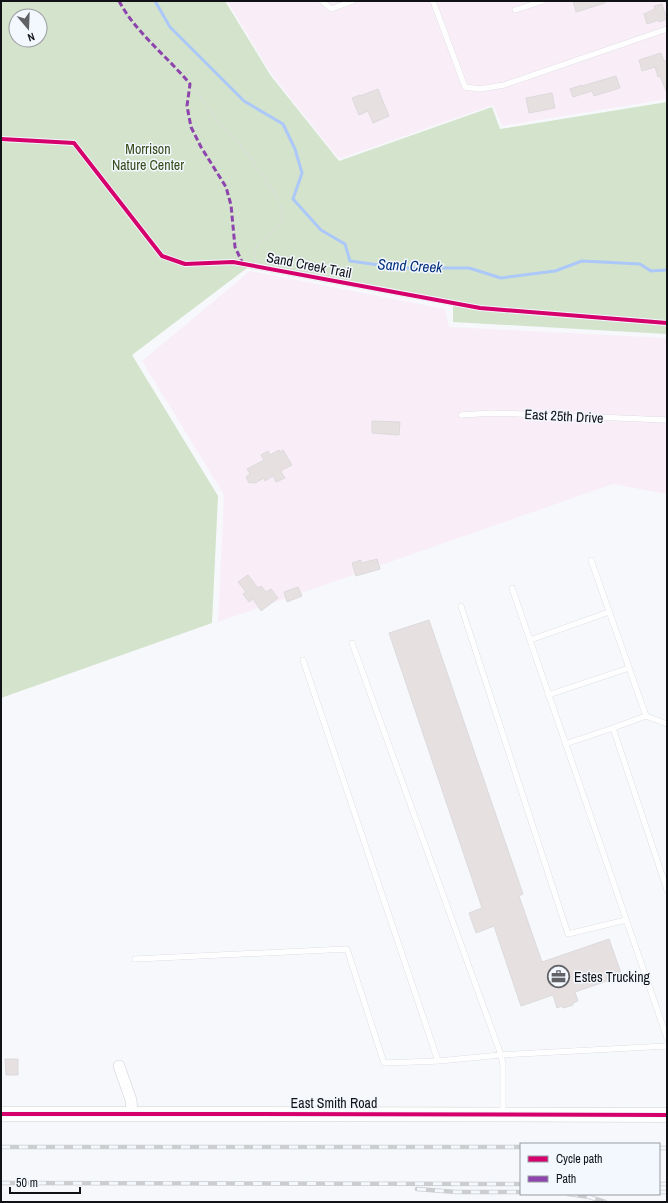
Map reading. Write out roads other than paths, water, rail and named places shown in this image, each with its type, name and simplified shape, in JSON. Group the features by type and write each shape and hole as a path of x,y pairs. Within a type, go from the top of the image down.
{"street":[{"path":"119,1066 131,1100 132,1114"},
{"name":"East Smith Road","path":"1,1114 667,1115"}],"lane":[{"path":"322,1 331,9 353,1"},
{"path":"433,1 465,87 480,89 504,85 667,29"},
{"path":"516,10 543,1"},
{"name":"East 25th Drive","path":"461,415 493,413 667,420"},
{"path":"592,560 646,716"},
{"path":"512,588 667,1038"},
{"path":"461,606 568,934 626,920"},
{"path":"530,640 609,612"},
{"path":"352,643 500,1055 503,1065 503,1114"},
{"path":"303,660 438,1061"},
{"path":"548,694 629,668"},
{"path":"565,744 646,716 667,724"},
{"path":"612,728 667,890"},
{"path":"135,959 347,949 384,1063 438,1061 500,1055 667,1046"}],"waterway":[{"name":"Sand Creek","path":"155,1 170,27 244,101 283,124 295,149 302,173 293,199 321,230 345,244 350,261 401,268 469,268 501,278 555,271 582,261 640,264 651,271 667,270"}],"railway":[{"path":"1,1147 520,1147"},
{"path":"660,1148 667,1148"},
{"path":"1,1183 520,1184"},
{"path":"660,1184 667,1184"},
{"path":"417,1189 456,1192 520,1192"},
{"path":"660,1192 667,1192"},
{"path":"576,1195 605,1202"}],"place":[{"name":"Estes Trucking","path":"558,977"}],"park label":[{"name":"Morrison Nature Center","path":"148,158"}]}
